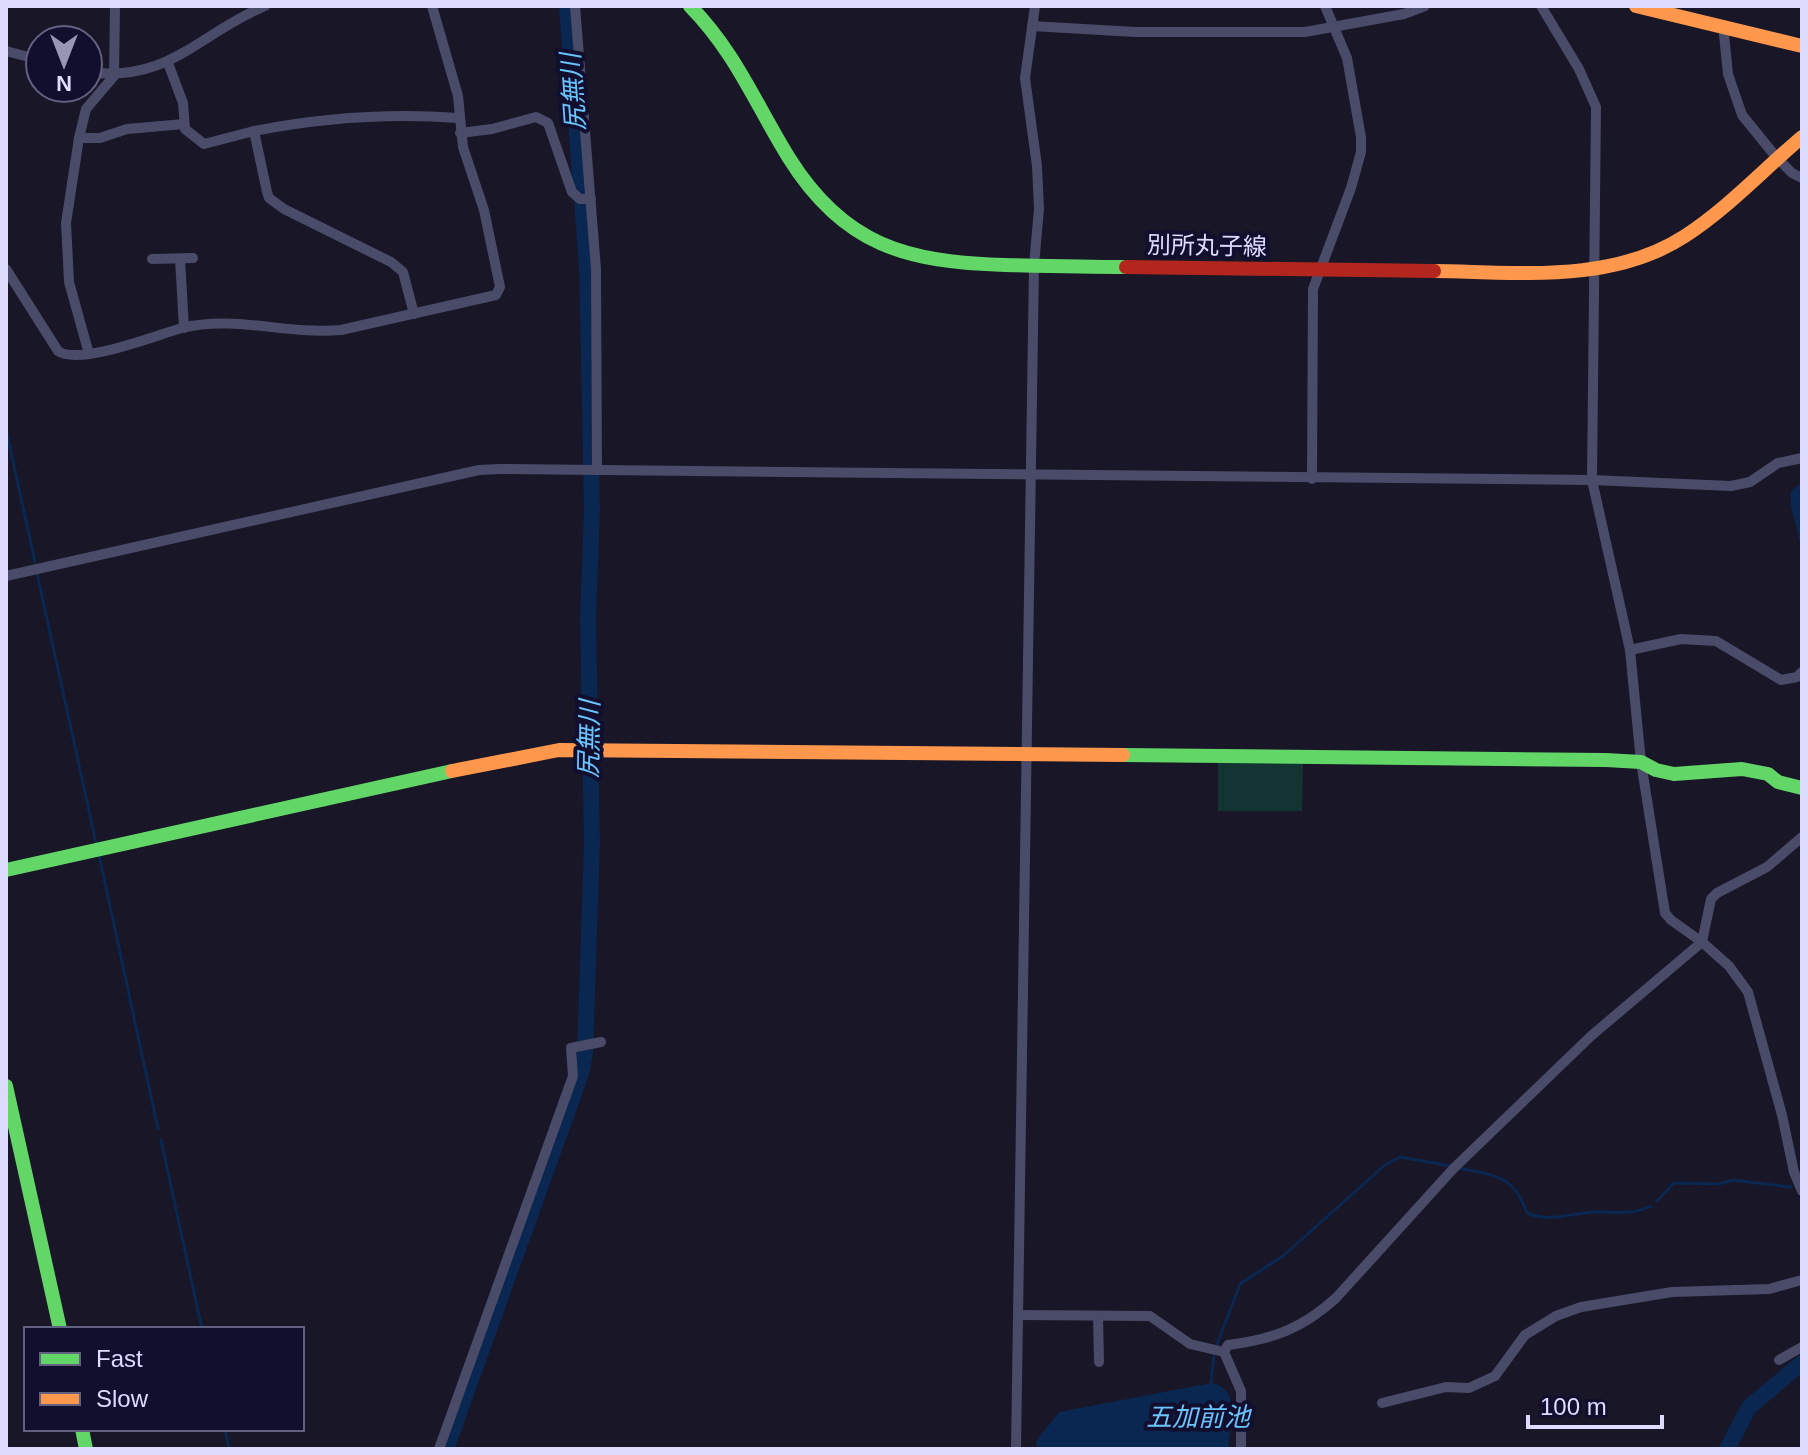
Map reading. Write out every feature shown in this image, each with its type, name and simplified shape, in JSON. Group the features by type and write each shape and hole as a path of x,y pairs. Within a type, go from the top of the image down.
{"street":[{"path":"89,354 69,282 66,223 86,109 114,76 115,6"},
{"path":"104,74 139,72 168,63 265,6"},
{"path":"6,269 58,351 68,355 89,354 216,322 329,331 496,295 500,287 484,210 463,147 458,96 432,6"},
{"path":"575,6 586,199 596,269 597,470"},
{"name":"別所丸子線","path":"690,6 715,31 739,66 788,161 824,205 871,240 893,250 937,261 1319,270 1557,273 1595,270 1644,257 1676,241 1802,137"},
{"path":"1016,1449 1034,265 1039,209 1037,166 1025,78 1035,6"},
{"path":"1312,479 1313,289 1343,211 1361,152 1347,58 1325,6"},
{"path":"1032,26 1251,34 1333,29 1404,14 1425,6"},
{"path":"1541,6 1595,102 1592,480 1630,650 1641,762 1665,913 1729,966 1748,992 1794,1172 1802,1191"},
{"path":"1636,6 1802,46"},
{"path":"1723,25 1728,74 1742,115 1777,158 1802,178"},
{"path":"168,63 183,103 185,129 204,144 282,126 407,114 458,118"},
{"path":"460,133 492,129 536,117 548,123 572,192 586,199"},
{"path":"79,138 100,138 127,129 184,124"},
{"path":"254,131 269,198 284,209 391,262 403,272 414,314"},
{"path":"152,259 193,258"},
{"path":"180,259 184,328"},
{"path":"6,576 479,470 1592,480 1731,486 1750,482 1778,463 1802,458"},
{"path":"1630,650 1681,639 1716,641 1781,680 1797,677 1802,672"},
{"path":"6,870 547,752 602,749 1641,762 1674,774 1742,769 1768,774 1778,782 1802,788"},
{"path":"1224,1352 1228,1345 1285,1333 1317,1315 1453,1169 1591,1036 1702,942 1711,899 1717,893 1767,867 1802,837"},
{"path":"439,1449 573,1076 571,1048 597,1043"},
{"path":"6,1086 60,1327"},
{"path":"1382,1403 1446,1387 1469,1388 1495,1376 1525,1335 1556,1316 1581,1307 1672,1292 1769,1289 1802,1280"},
{"path":"1018,1315 1150,1316 1190,1344 1224,1352"},
{"path":"1098,1316 1099,1362"},
{"path":"1779,1360 1802,1347"},
{"path":"1224,1352 1241,1391 1241,1449"}],"green space":[{"path":"1218,762 1303,763 1302,811 1218,811"}],"water":[{"path":"1802,482 1802,550 1791,506 1791,491"},
{"name":"五加前池","path":"1211,1383 1221,1386 1231,1400 1228,1449 1037,1449 1036,1441 1059,1412"}],"waterway":[{"name":"尻無川","path":"446,1449 581,1074 585,1053 592,842 588,617 592,510 587,266 567,6"},
{"path":"6,429 35,562"},
{"path":"37,573 96,843"},
{"path":"99,855 158,1129"},
{"path":"161,1140 202,1327"},
{"path":"1216,1347 1240,1284 1283,1256 1385,1165 1400,1157 1451,1166"},
{"path":"1459,1168 1501,1179 1516,1191 1527,1213 1536,1216 1630,1212 1651,1206"},
{"path":"1657,1201 1674,1183 1719,1184 1733,1180 1791,1187"},
{"path":"1211,1383 1214,1354"},
{"path":"1727,1449 1749,1407 1802,1363"},
{"path":"225,1431 229,1449"}],"traffic: fast":[{"path":"690,6 733,60 789,158 810,188 856,230 908,253 938,259 1005,265 1126,267"},
{"path":"1123,755 1606,760 1641,762 1674,774 1742,769 1768,774 1778,782 1802,788"},
{"path":"6,870 452,771"},
{"path":"6,1086 60,1327"},
{"path":"82,1431 86,1449"}],"traffic: slow":[{"path":"1636,6 1802,46"},
{"path":"1434,271 1563,272 1626,262 1685,236 1716,213 1802,137"},
{"path":"452,771 559,750 1123,755"}],"traffic: jam":[{"path":"1126,267 1434,271"}]}
